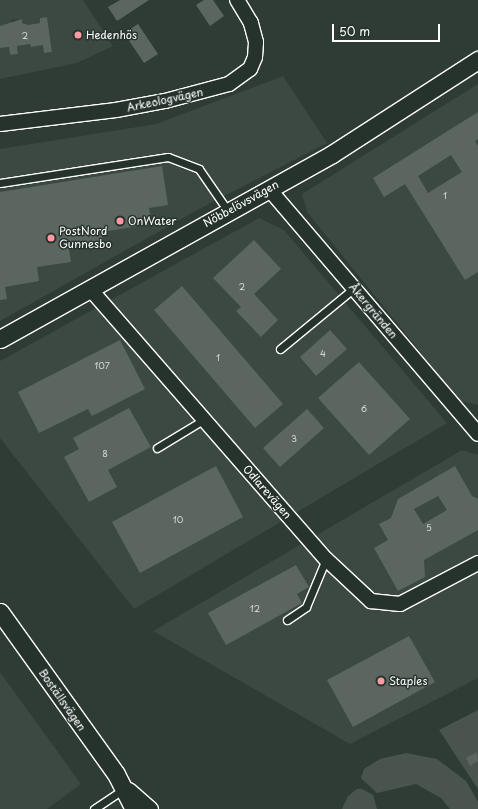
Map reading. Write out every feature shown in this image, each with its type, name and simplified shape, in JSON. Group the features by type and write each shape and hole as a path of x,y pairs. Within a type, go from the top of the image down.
{"street":[{"name":"Arkeologvägen","path":"0,124 116,110 166,102 229,84 250,69 255,57 256,42 251,23 237,0"},
{"name":"Nöbbelövsvägen","path":"0,339 91,290 228,211 354,141 478,60"},
{"name":"Åkergränden","path":"270,188 478,434"},
{"name":"Odlarevägen","path":"91,290 326,559 371,601 386,604 400,604 478,563"},
{"name":"Boställsvägen","path":"0,612 125,788 134,809"},
{"name":"Boställsvägen","path":"125,788 149,809"}],"lane":[{"path":"0,183 168,156 199,169 228,211"},
{"path":"280,349 354,288"},
{"path":"157,448 203,420"},
{"path":"288,620 306,607 326,559"},
{"path":"94,809 125,788"}],"shaded area":[{"name":"Hedenhös","path":"0,0 83,0 113,46 77,63 0,79 0,48 9,47 10,55 18,54 17,46 30,44 31,47 43,45 52,52 47,17 40,18 40,23 28,25 22,23 21,19 11,20 11,24 0,28"},
{"path":"283,76 327,143 201,208 0,321 0,149 156,124"},
{"path":"478,84 478,405 460,401 307,212 302,194"},
{"path":"259,218 284,230 447,423 134,609 0,438 0,361"},
{"path":"462,450 478,455 478,678 350,744 153,631"},
{"path":"0,672 81,784 47,809 0,809"},
{"path":"478,710 478,789 439,730"},
{"path":"406,753 437,759 466,781 478,802 478,809 450,809 441,798 416,784 377,793 361,778 364,769 380,759"},
{"path":"357,789 362,789 373,795 377,809 342,809 348,796"}],"building":[{"path":"120,0 149,0 117,21 108,7"},
{"path":"204,0 213,0 224,16 210,26 196,5"},
{"path":"47,17 52,52 44,53 43,45 31,47 30,44 17,46 18,54 10,55 9,47 0,48 0,26 22,19 22,23 28,25 40,23 40,18"},
{"path":"138,24 158,54 144,63 124,33"},
{"path":"478,112 478,139 475,141 478,146 478,272 465,280 405,184 384,197 373,178","holes":["451,155 462,172 428,193 418,176"]},
{"name":"PostNord Gunnesbo","path":"162,166 168,205 149,208 151,219 144,220 145,225 102,232 103,244 69,249 71,262 37,267 39,281 5,287 7,299 0,300 0,192"},
{"path":"254,240 281,269 254,294 278,320 261,337 236,311 241,307 213,278"},
{"path":"182,286 283,404 255,428 154,310"},
{"path":"330,330 347,349 316,376 300,357"},
{"path":"120,340 145,389 92,416 88,409 39,433 18,392"},
{"path":"359,362 410,419 369,455 318,398"},
{"path":"129,408 151,447 108,470 117,487 89,502 64,457 79,449 73,438"},
{"path":"307,409 324,428 280,467 263,448"},
{"path":"216,466 243,517 140,573 112,522"},
{"path":"455,466 472,496 478,499 478,530 424,560 425,577 398,591 374,548 388,540 379,524 391,518 398,499","holes":["438,496 447,510 423,524 414,509"]},
{"path":"296,565 309,587 297,594 302,603 226,645 208,613"},
{"name":"Staples","path":"409,636 435,682 353,727 327,680"},
{"path":"477,752 478,761 470,766 466,758"}],"place":[{"name":"Hedenhös","path":"78,35"},
{"name":"OnWater","path":"120,221"},
{"name":"PostNord Gunnesbo","path":"51,238"},
{"name":"Staples","path":"381,681"}]}
